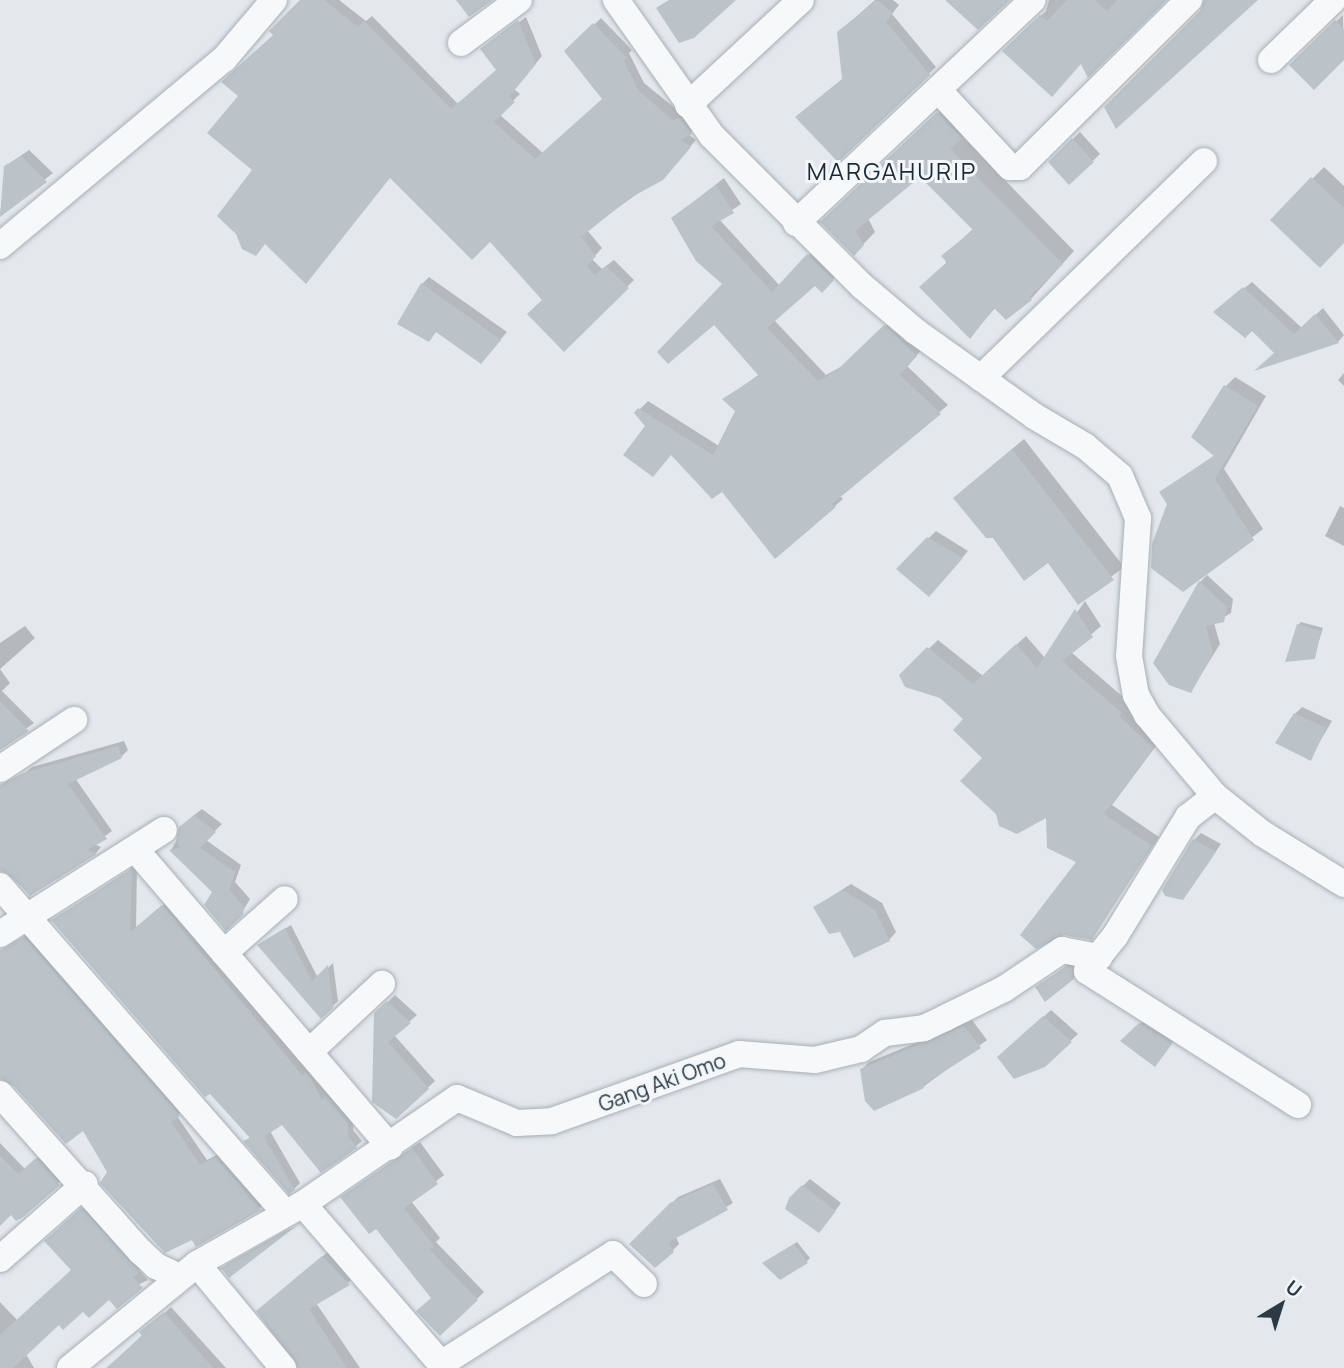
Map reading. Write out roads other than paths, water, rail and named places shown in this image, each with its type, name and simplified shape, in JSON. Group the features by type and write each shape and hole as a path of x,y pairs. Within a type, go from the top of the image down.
{"street":[{"path":"0,246 225,59 274,0"},
{"path":"461,43 519,0"},
{"path":"616,0 712,136 796,223 915,331 1085,446 1120,476 1130,494 1138,518 1129,656 1136,695 1147,715 1215,796 1263,834 1344,884"},
{"path":"688,105 801,0"},
{"path":"796,223 940,92 1033,0"},
{"path":"940,92 1010,167 1020,167 1189,0"},
{"path":"1271,60 1333,0"},
{"path":"981,378 1204,161"},
{"path":"1,768 74,720"},
{"path":"1215,796 1188,817 1093,964 1298,1105"},
{"path":"0,934 164,830"},
{"path":"70,1368 189,1270 390,1147 135,849"},
{"path":"0,886 25,919 441,1364 613,1255 644,1284"},
{"path":"224,953 285,899"},
{"name":"Gang Aki Omo","path":"390,1147 457,1098 517,1123 552,1121 739,1055 815,1060 861,1049 885,1033 924,1028 981,1001 1062,950 1093,964"},
{"path":"309,1052 382,985"},
{"path":"0,1094 85,1184 141,1252 156,1266 189,1270 274,1365"},
{"path":"0,1259 85,1184"}],"district":[{"name":"MARGAHURIP","path":"892,171"}]}
